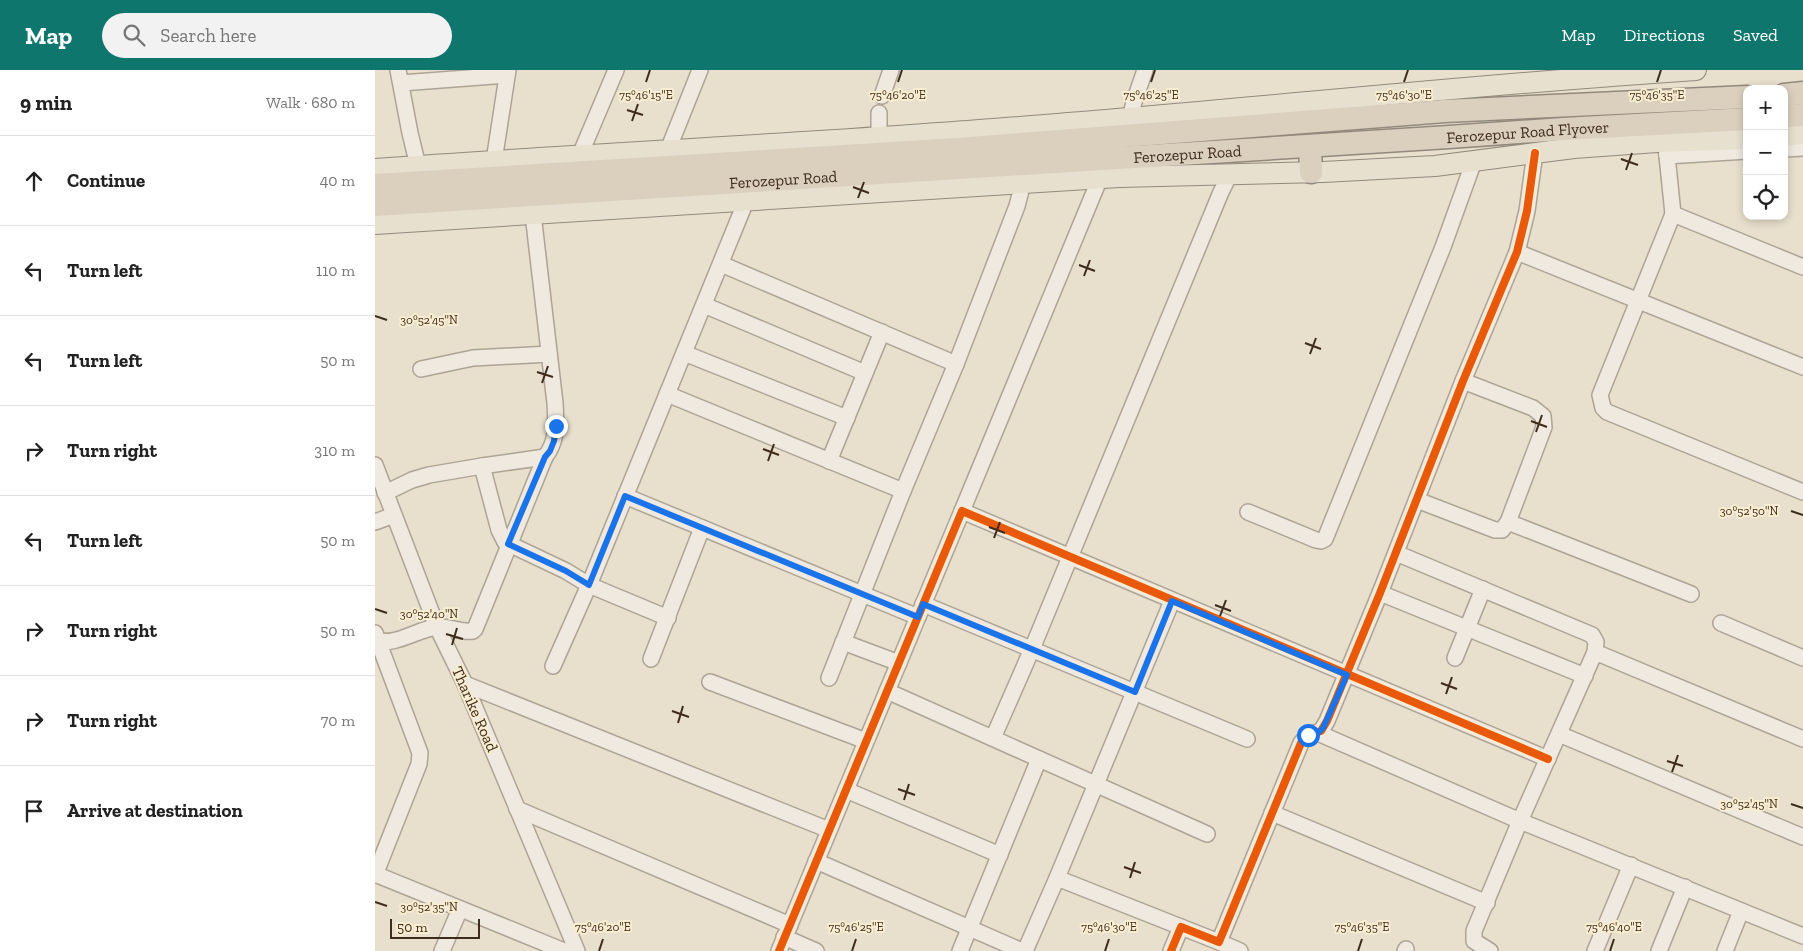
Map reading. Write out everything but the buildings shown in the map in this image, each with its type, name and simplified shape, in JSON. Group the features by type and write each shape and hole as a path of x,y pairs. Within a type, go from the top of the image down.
{"highway":[{"path":"1788,95 1803,93"},
{"name":"Ferozepur Road Flyover","path":"1305,112 1445,111 1743,97"},
{"name":"Ferozepur Road","path":"375,185 957,149 1305,112"},
{"path":"1788,116 1803,115"},
{"name":"Ferozepur Road Flyover","path":"1309,146 1743,119"},
{"name":"Ferozepur Road","path":"375,205 1309,146"},
{"path":"1309,146 1311,172"}],"main road":[{"path":"375,169 879,137 1130,118 1305,112 1573,74 1696,70"},
{"path":"1788,136 1803,134"},
{"path":"375,224 1100,178 1311,172 1435,166 1574,148 1666,149 1743,139"}],"street":[{"path":"580,155 616,70"},
{"path":"668,150 700,70"},
{"path":"882,96 891,70"},
{"path":"1130,118 1145,70"},
{"path":"418,166 400,77 508,72 494,161"},
{"path":"879,112 879,137"},
{"path":"1788,149 1803,148"},
{"path":"1743,151 1666,149 1673,214 1639,301 1601,389 1600,400 1607,412 1803,492"},
{"path":"1318,733 1327,721 1347,675 1463,381 1517,252 1527,211 1535,153"},
{"path":"1248,512 1316,540 1321,541 1325,539 1439,256 1474,161"},
{"path":"993,738 1230,174"},
{"path":"784,938 1100,178"},
{"path":"829,678 903,491 956,364 1017,206 1023,183"},
{"path":"553,666 589,585 746,201"},
{"path":"533,214 556,426 554,441 545,457 508,544 475,629 467,632 437,627 377,644 420,753 419,764 375,874 564,951"},
{"path":"1673,214 1803,267"},
{"path":"1517,252 1803,367"},
{"path":"721,264 956,364"},
{"path":"704,304 865,373"},
{"path":"829,461 882,332"},
{"path":"684,353 847,418"},
{"path":"421,369 473,358 549,354"},
{"path":"1417,500 1495,530 1502,530 1508,522 1544,427 1543,416 1533,408 1463,381"},
{"path":"667,394 903,491"},
{"path":"385,493 429,475 545,457"},
{"name":"Tharike Road","path":"375,465 437,627 465,684 577,951"},
{"path":"482,466 499,530 508,544 566,571 589,585 668,618"},
{"path":"625,496 862,594 921,610 1032,649 1247,739"},
{"path":"962,511 1548,759"},
{"path":"375,522 394,515"},
{"path":"1508,522 1691,594"},
{"path":"651,659 702,528"},
{"path":"1396,553 1592,634 1596,642 1595,652 1585,676 1520,821 1487,903 1473,931 1474,941 1490,951"},
{"path":"1455,658 1483,590"},
{"path":"1380,593 1585,676"},
{"path":"816,861 1024,951 1057,878 1172,601"},
{"path":"1721,623 1803,658"},
{"path":"843,642 899,663"},
{"path":"1595,652 1803,739"},
{"path":"710,682 866,741"},
{"path":"465,684 829,830"},
{"path":"887,691 1207,834"},
{"path":"1219,942 1304,737 1318,733 1520,821 1803,936"},
{"path":"1559,734 1803,837"},
{"path":"960,951 1039,759"},
{"path":"846,790 1000,855"},
{"path":"517,809 784,938 816,951"},
{"path":"1272,814 1487,903"},
{"path":"1595,951 1631,865"},
{"path":"1057,878 1240,951"},
{"path":"1659,951 1685,887"},
{"path":"442,951 460,909"},
{"path":"1725,951 1741,911"},
{"path":"1171,951 1181,928"}],"cycle path":[{"path":"1171,951 1181,927 1219,942 1301,743 1308,735 1321,731 1327,721 1380,593 1463,381 1517,252 1527,211 1535,153"},
{"path":"779,951 962,511 1548,759"}],"route":[{"path":"556,426 554,441 550,451 545,457 508,544 566,571 589,585 625,496 918,617 923,604 1135,692 1172,601 1347,675 1323,728 1318,733 1308,735"}]}
